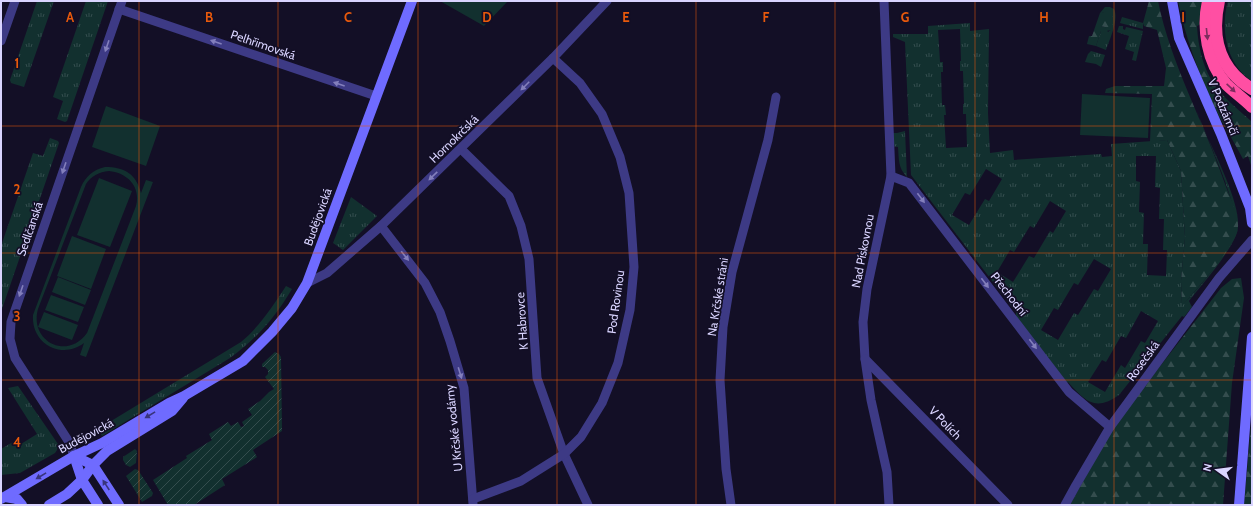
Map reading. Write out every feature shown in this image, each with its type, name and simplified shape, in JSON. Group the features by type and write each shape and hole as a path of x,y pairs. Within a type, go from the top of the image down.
{"highway":[{"path":"1208,1 1206,31 1215,66 1226,84 1252,107"},
{"path":"1219,1 1215,29 1218,46 1224,60 1235,76 1252,89"}],"street":[{"path":"1,41 15,1"},
{"name":"Budějovická","path":"3,498 74,456 102,443 243,361 272,332 292,308 307,283 412,1"},
{"name":"Hornokrčská","path":"307,283 328,273 381,226 553,58 607,1"},
{"name":"Nad Pískovnou","path":"884,1 891,176 867,289 863,322 865,358 871,400 887,472 889,505"},
{"name":"V Podzámčí","path":"1172,1 1179,38 1250,208 1252,223"},
{"name":"Pelhřimovská","path":"121,5 376,96"},
{"name":"Sedlčanská","path":"74,456 69,442 15,358 6,338 121,5"},
{"name":"Pod Rovinou","path":"473,502 521,481 564,454 581,437 602,403 618,363 630,310 634,267 629,193 620,157 602,114 580,83 553,58"},
{"name":"Na Krčské stráni","path":"731,505 726,469 720,380 723,327 732,272 768,140 776,97"},
{"name":"K Habrovce","path":"461,149 509,196 521,226 529,259 537,378 564,454 588,505"},
{"name":"Přechodní","path":"891,176 909,183 1069,392 1110,427"},
{"name":"U Krčské vodárny","path":"381,226 425,283 440,312 450,341 464,388 473,502"},
{"name":"Rosečská","path":"1066,505 1110,427 1219,278 1252,240"},
{"path":"1239,505 1252,337"},
{"name":"V Polích","path":"865,358 1008,505"},
{"name":"Budějovická","path":"48,505 67,494 82,480 93,465 107,451 172,411 184,396"},
{"path":"74,456 93,465 119,505"},
{"path":"74,456 82,480 98,505"},
{"path":"3,498 17,499 22,505"}],"green space":[{"path":"37,1 54,1 24,87 11,83 10,80"},
{"path":"86,1 108,1 67,121 65,122 57,119 63,101 53,97"},
{"path":"440,1 508,1 484,26"},
{"path":"1149,1 1158,1 1179,71 1217,161 1238,222 1236,235 1231,245 1182,306 1181,281 1185,238 1181,171 1167,140 1150,142 1152,94 1105,93 1106,89 1115,86 1164,86 1166,68 1157,30 1144,26 1143,23"},
{"path":"1178,1 1205,1 1203,23 1197,26 1202,58 1211,80 1216,87 1252,122 1252,168 1248,156 1243,159 1207,92 1188,40"},
{"path":"1228,1 1252,1 1252,81 1236,66 1227,45 1225,23"},
{"path":"1105,7 1114,9 1115,13 1113,29 1106,50 1096,46 1101,31 1101,26 1105,27 1108,32 1112,29 1108,11 1100,13"},
{"path":"1110,11 1113,14 1112,30 1106,31 1105,27 1101,26 1101,31 1096,46 1087,44 1089,36 1092,36 1100,13"},
{"path":"1122,17 1143,23 1143,29 1120,23"},
{"path":"970,23 970,31 989,29 988,113 990,153 1013,150 1014,160 1101,154 1102,157 1112,156 1111,144 1167,140 1181,171 1185,238 1181,281 1182,305 1213,269 1238,229 1224,256 1189,301 1192,307 1184,317 1182,316 1119,395 1111,400 1103,403 1091,402 1085,399 1068,382 1067,383 1016,317 1016,312 911,175 905,42 893,37 893,34 928,34 928,26","holes":["960,29 960,71 963,71 963,114 966,114 967,147 946,148 944,115 946,115 945,105 942,105 941,72 943,72 943,62 940,62 938,30","1136,156 1156,156 1155,187 1160,188 1159,219 1164,219 1163,250 1167,250 1166,276 1147,275 1148,244 1143,244 1144,213 1139,212 1140,182 1136,181","986,169 1002,179 989,201 985,199 969,225 952,215 965,193 970,195","1050,201 1066,211 1053,233 1050,231 1034,258 1029,256 1013,282 997,272 1010,250 1014,252 1030,226 1034,228","1094,259 1111,269 1098,291 1094,289 1078,315 1074,313 1058,340 1041,330 1054,308 1058,310 1074,283 1078,285","1141,311 1158,321 1145,343 1141,341 1125,368 1121,365 1105,392 1088,382 1102,360 1106,362 1121,336 1126,338"]},
{"path":"1119,26 1123,26 1123,29 1125,30 1126,27 1143,31 1136,61 1132,60 1134,52 1125,49 1129,36 1117,32"},
{"path":"1091,51 1105,55 1101,67 1096,64 1085,62"},
{"path":"1082,94 1150,98 1148,138 1080,135"},
{"path":"106,106 160,126 146,166 92,147"},
{"path":"1199,117 1203,126 1208,138 1202,126"},
{"path":"905,131 907,177 900,167 898,147 892,146 892,133"},
{"path":"50,138 58,141 59,143 1,312 1,246 33,153 43,156"},
{"path":"1208,138 1219,161 1235,203 1238,226 1235,211"},
{"path":"101,168 118,168 129,173 133,176 139,186 141,193 146,180 153,182 86,357 80,355 84,343 75,348 66,350 50,346 42,341 37,334 33,315 81,187 90,174","holes":["109,171 116,172 127,178 135,187 137,193 136,206 87,333 79,341 70,346 52,344 44,338 39,330 37,320 38,309 86,184 90,179 99,173"]},
{"path":"99,178 132,191 110,247 77,235"},
{"path":"351,197 377,216 343,250 333,243"},
{"path":"72,236 106,249 91,289 57,276"},
{"path":"58,277 91,290 85,305 52,292"},
{"path":"1241,278 1244,298 1232,383 1223,505 1070,505 1112,428 1221,288 1232,279"},
{"path":"286,286 292,289 279,309 265,327 240,350 230,358 102,436 98,429 241,342 260,322"},
{"path":"51,295 84,307 78,322 45,310"},
{"path":"44,312 78,325 72,340 38,327"},
{"path":"275,352 281,357 282,431 253,450 257,457 222,479 225,485 194,505 168,505 153,480 187,458 186,456 212,440 209,434 228,422 231,426 238,422 241,427 244,426 242,422 252,415 248,409 274,389 265,377 268,374 268,370 265,367 262,367 262,364"},
{"path":"18,386 58,444 57,450 55,453 20,473 1,475 1,449 18,439 21,444 37,434 8,388"},
{"path":"1252,412 1252,505 1244,505 1251,425"},
{"path":"135,449 137,451 136,463 130,467 126,465 123,457"},
{"path":"135,469 138,470 153,493 152,496 142,502 126,476"}]}
